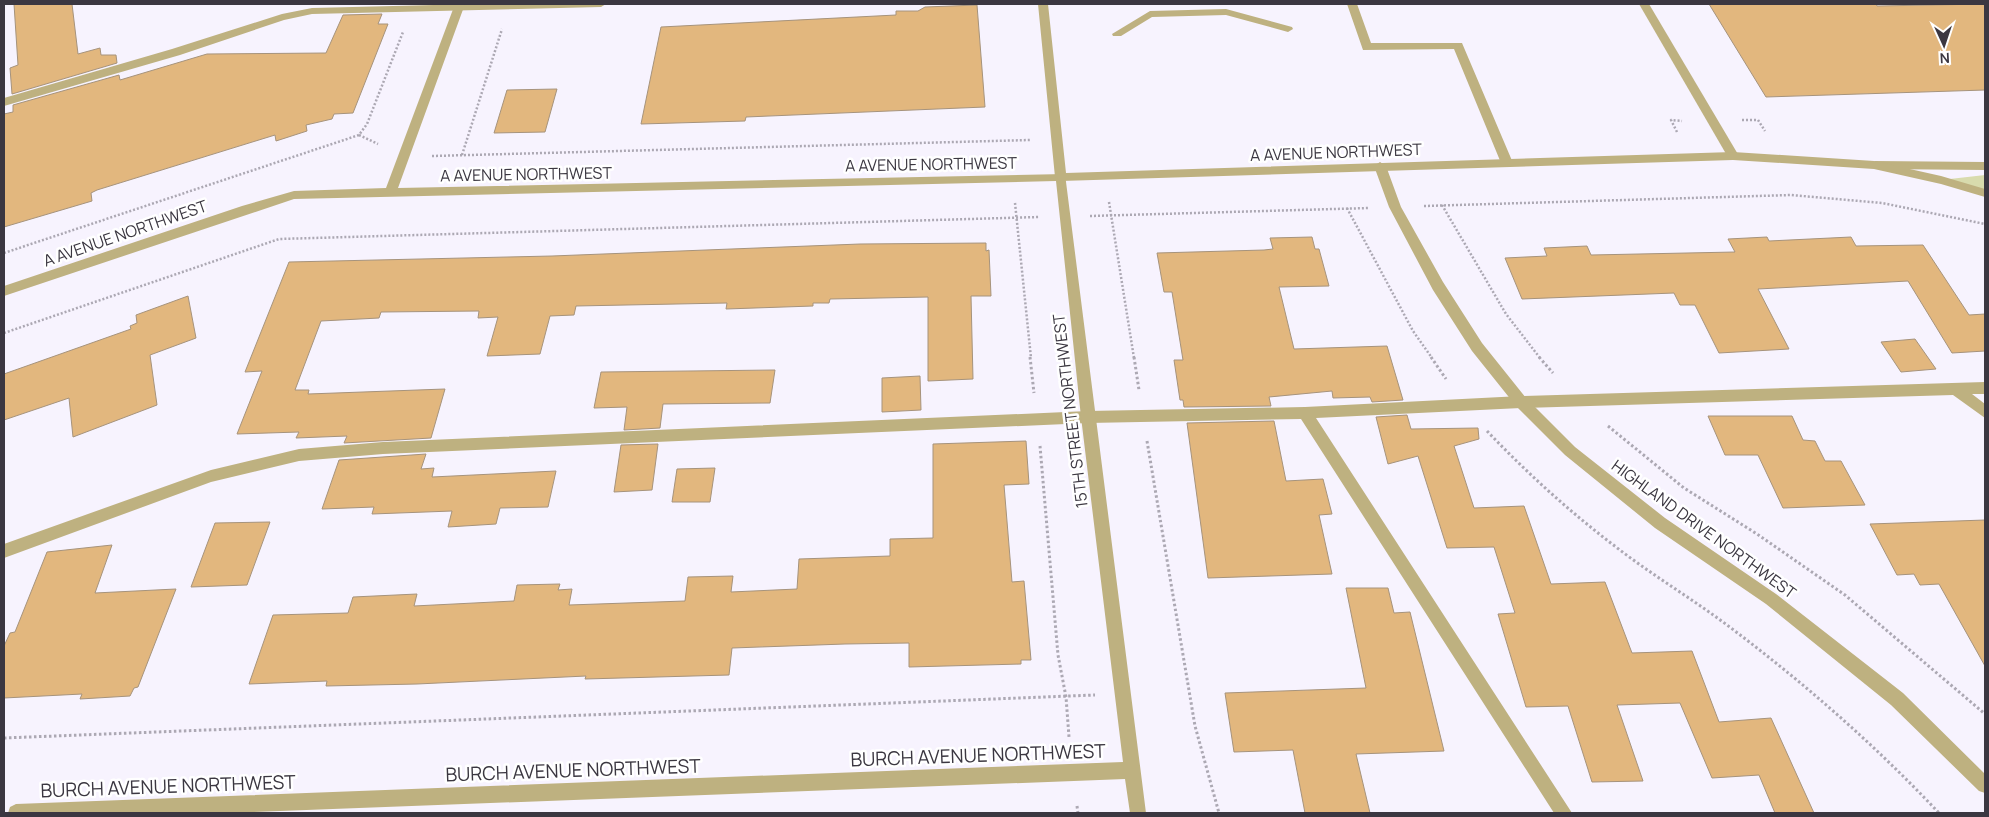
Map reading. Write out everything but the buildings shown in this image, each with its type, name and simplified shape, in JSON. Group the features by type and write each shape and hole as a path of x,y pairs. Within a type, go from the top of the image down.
{"street":[{"path":"4,102 176,52 282,17 312,11 601,4"},
{"name":"15TH STREET NORTHWEST","path":"1043,4 1088,417 1138,813"},
{"path":"1352,4 1367,47 1458,45 1507,163"},
{"path":"1644,4 1733,156"},
{"path":"390,193 460,6"},
{"path":"1117,34 1150,14 1226,12 1288,29"},
{"name":"A AVENUE NORTHWEST","path":"4,291 246,209 294,195 1061,177 1733,156 1874,165"},
{"path":"1874,165 1985,166"},
{"path":"1874,165 1940,180 1985,193"},
{"name":"HIGHLAND DRIVE NORTHWEST","path":"1380,166 1395,207 1438,286 1477,347 1521,402 1570,451 1660,523 1771,599 1897,699 1985,785"},
{"path":"4,550 211,476 300,455 382,448 1088,417 1306,413 1521,402 1985,388"},
{"path":"1956,390 1985,412"},
{"path":"1306,413 1564,813"},
{"name":"BURCH AVENUE NORTHWEST","path":"16,813 1132,770"}],"path":[{"path":"462,155 510,6"},
{"path":"4,252 359,135 367,124 413,9"},
{"path":"1739,120 1758,120 1765,132"},
{"path":"359,135 378,144"},
{"path":"432,156 1030,140"},
{"path":"1418,206 1792,195 1882,203 1985,224"},
{"path":"1015,197 1058,655 1066,697 1069,737"},
{"path":"1110,202 1195,726 1219,813"},
{"path":"1442,205 1500,304 1527,343 1580,401 1637,451 1684,488 1757,534 1845,595 1985,714"},
{"path":"1087,216 1371,208"},
{"path":"4,333 279,239 1039,217"},
{"path":"4,738 1095,695"},
{"path":"1077,806 1078,813"}],"green space":[{"path":"1985,175 1985,193 1941,180"}]}
